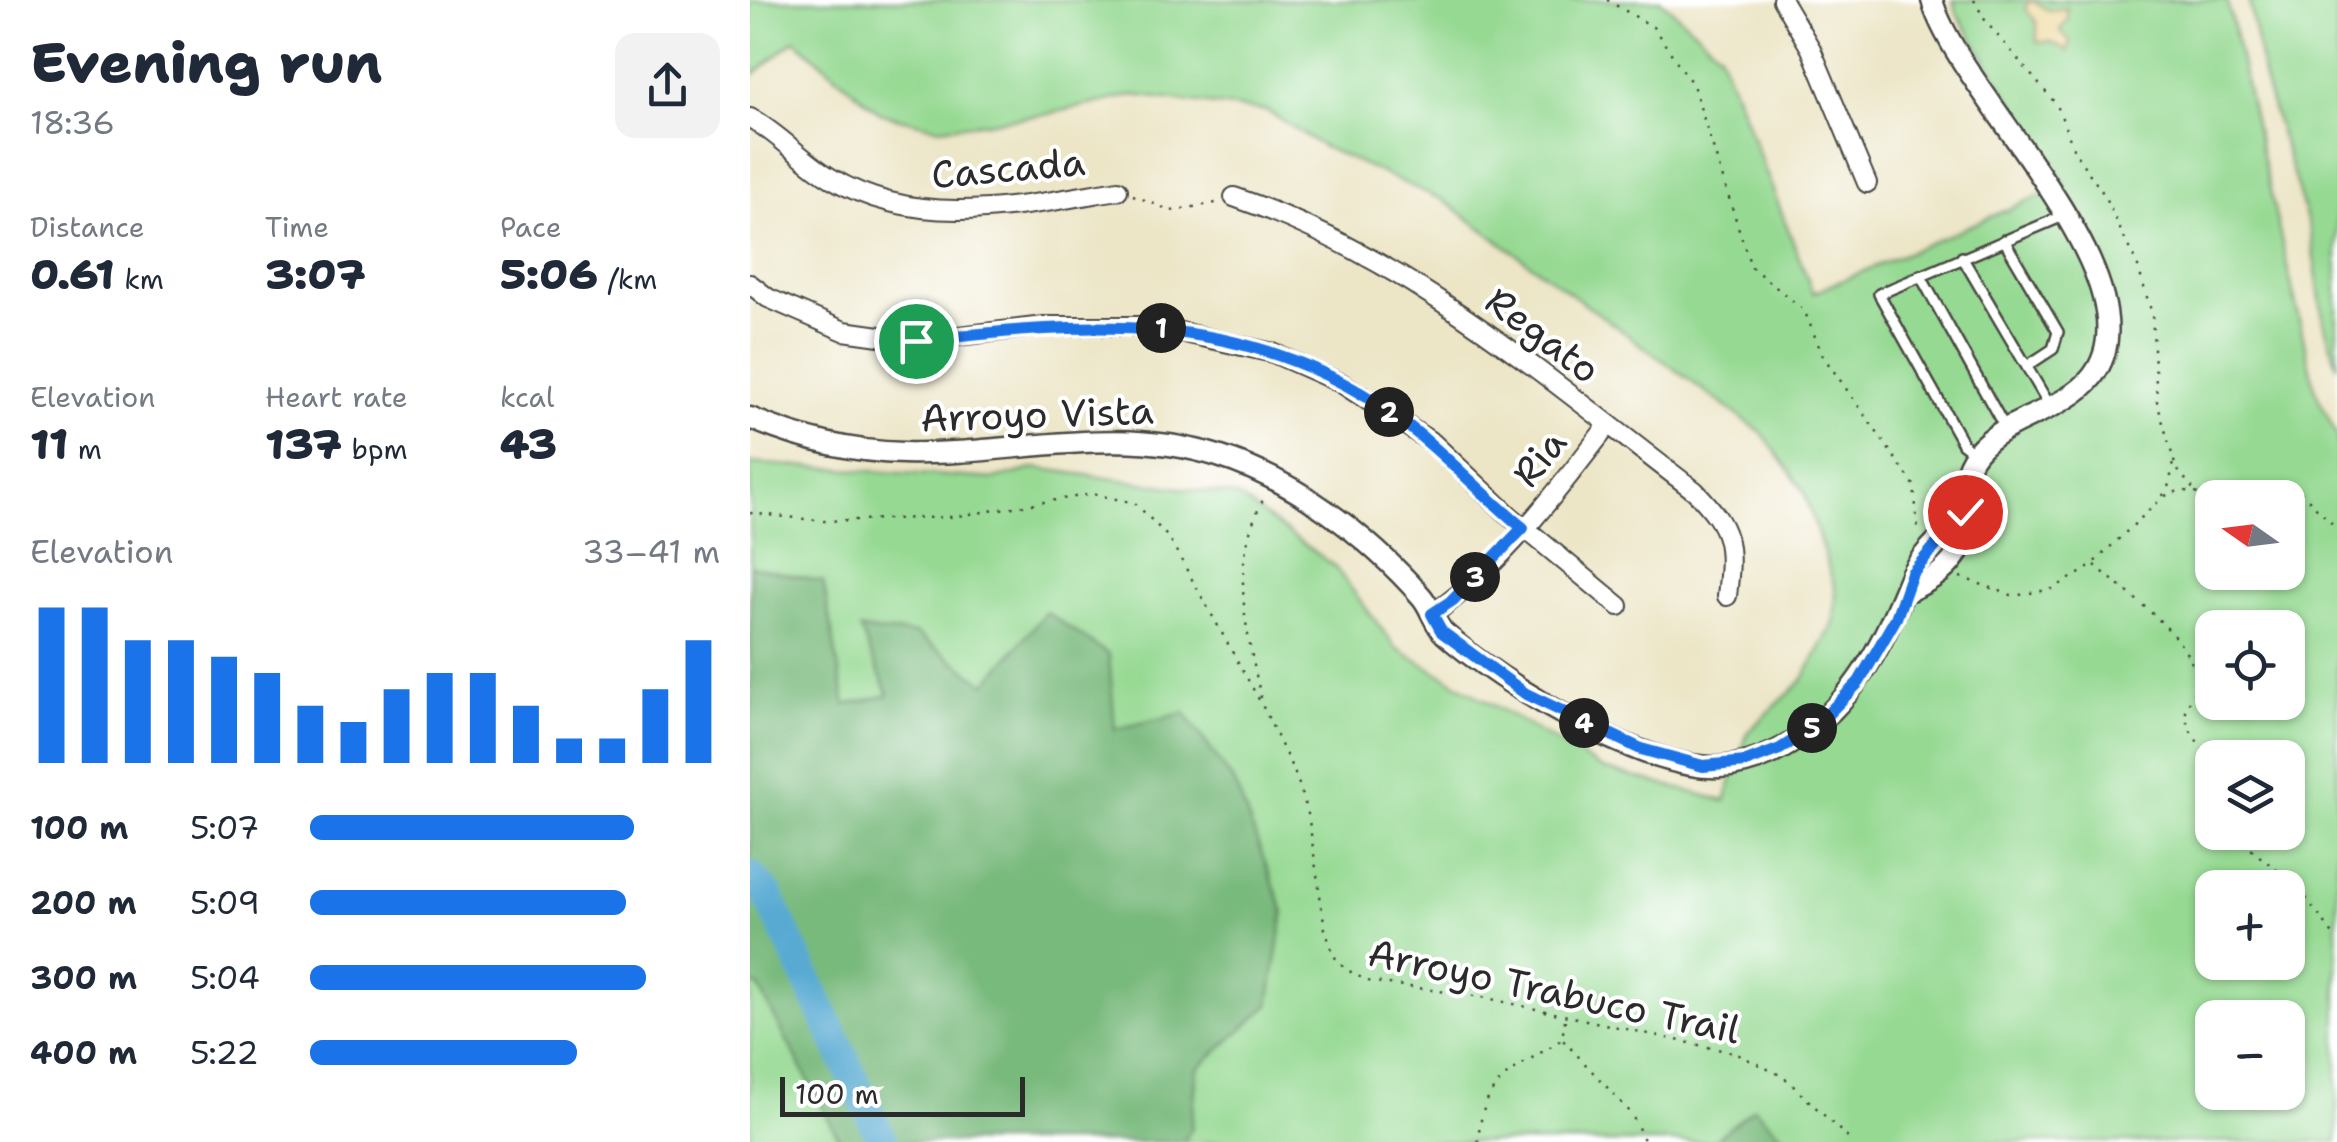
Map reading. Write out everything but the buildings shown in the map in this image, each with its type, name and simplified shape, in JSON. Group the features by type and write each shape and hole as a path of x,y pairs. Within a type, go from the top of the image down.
{"street":[{"path":"1782,0 1811,49 1867,183"},
{"path":"1908,591 1947,567 1966,532 1967,477 1975,453 2090,379 2106,352 2109,325 2103,298 2065,215 2030,156 1957,50 1932,0"},
{"name":"Cascada","path":"750,118 856,192 920,210 950,212 1118,190"},
{"name":"Regato","path":"1234,198 1282,214 1392,267 1450,305 1695,491 1723,520 1732,553 1727,596"},
{"path":"750,284 768,298 844,331 916,341 1044,326 1154,326 1273,353 1387,410 1432,443 1523,528 1619,606"},
{"name":"Arroyo Vista","path":"750,418 805,438 878,452 1141,440 1213,454 1274,478 1349,530 1423,598 1437,623 1542,703 1641,749 1683,763 1721,766 1756,760 1816,726 1859,682 1908,591 1912,573 1965,512"},
{"name":"Ria","path":"1437,623 1608,425"}],"lane":[{"path":"1975,453 1963,444 1879,294 2065,215"},
{"path":"2004,240 2058,332 2053,349 2027,366"},
{"path":"1962,258 2050,406"},
{"path":"1920,275 2006,430"}],"path":[{"path":"1608,0 1653,27 1693,85 1751,267 1804,310 1823,356 1914,485 1916,528 1933,549"},
{"path":"1974,0 2020,66 2057,105 2076,153 2103,193 2138,267 2152,314 2157,402 2173,461 2194,490"},
{"path":"1118,190 1171,211 1234,198"},
{"path":"2161,499 2173,461"},
{"path":"1262,704 1241,598 1243,546 1274,478"},
{"path":"1947,567 1966,582 2014,596 2052,590 2094,564 2161,499 2174,492 2194,490"},
{"name":"Arroyo Trabuco Trail","path":"750,513 824,521 888,520 952,517 1066,496 1115,495 1136,504 1168,538 1262,704 1302,796 1325,929 1344,968 1368,982 1482,997 1735,1053 1784,1076 1852,1142"},
{"path":"2305,496 2337,528"},
{"path":"2094,564 2164,628 2191,660 2196,678 2185,711 2185,727 2196,740"},
{"path":"2252,850 2298,887 2337,940"},
{"path":"1478,1142 1480,1112 1492,1086 1562,1039 1566,1018"},
{"path":"1562,1039 1630,1113 1645,1142"}],"green space":[{"path":"750,0 1661,0 1719,52 1813,293 2065,185 1957,14 1953,0 2227,0 2315,390 2337,436 2337,1142 1789,1142 1754,1108 1712,1142 1183,1142 1191,1129 1197,1069 1269,1005 1115,729 986,684 916,634 861,630 889,695 845,706 823,582 750,566 750,463 995,479 1036,468 1237,496 1334,566 1396,648 1603,769 1725,801 1748,732 1802,681 1834,623 1836,591 1804,491 1762,433 1443,200 1323,147 1267,111 1133,95 1044,115 940,128 880,113 795,40 750,77"},
{"path":"2249,0 2337,0 2337,367 2323,319 2310,230 2264,80"},
{"path":"750,566 823,582 845,705 889,695 860,630 916,634 986,684 1046,612 1109,655 1115,729 1185,713 1235,784 1284,912 1269,1005 1197,1069 1191,1129 1183,1142 841,1142 758,986 750,984"},
{"path":"750,984 758,986 841,1142 750,1142"},
{"path":"1754,1108 1789,1142 1712,1142"}],"sand":[{"path":"2030,0 2050,11 2067,8 2067,20 2060,30 2070,41 2068,51 2051,42 2037,42 2037,23 2025,8"}],"waterway":[{"path":"750,876 767,893 883,1142"}],"route":[{"path":"916,341 1044,326 1154,326 1212,336 1273,353 1340,383 1387,410 1432,443 1523,528 1453,600 1432,614 1442,632 1542,703 1641,749 1683,763 1721,766 1756,760 1816,726 1859,682 1896,618 1912,573 1965,512"}]}
